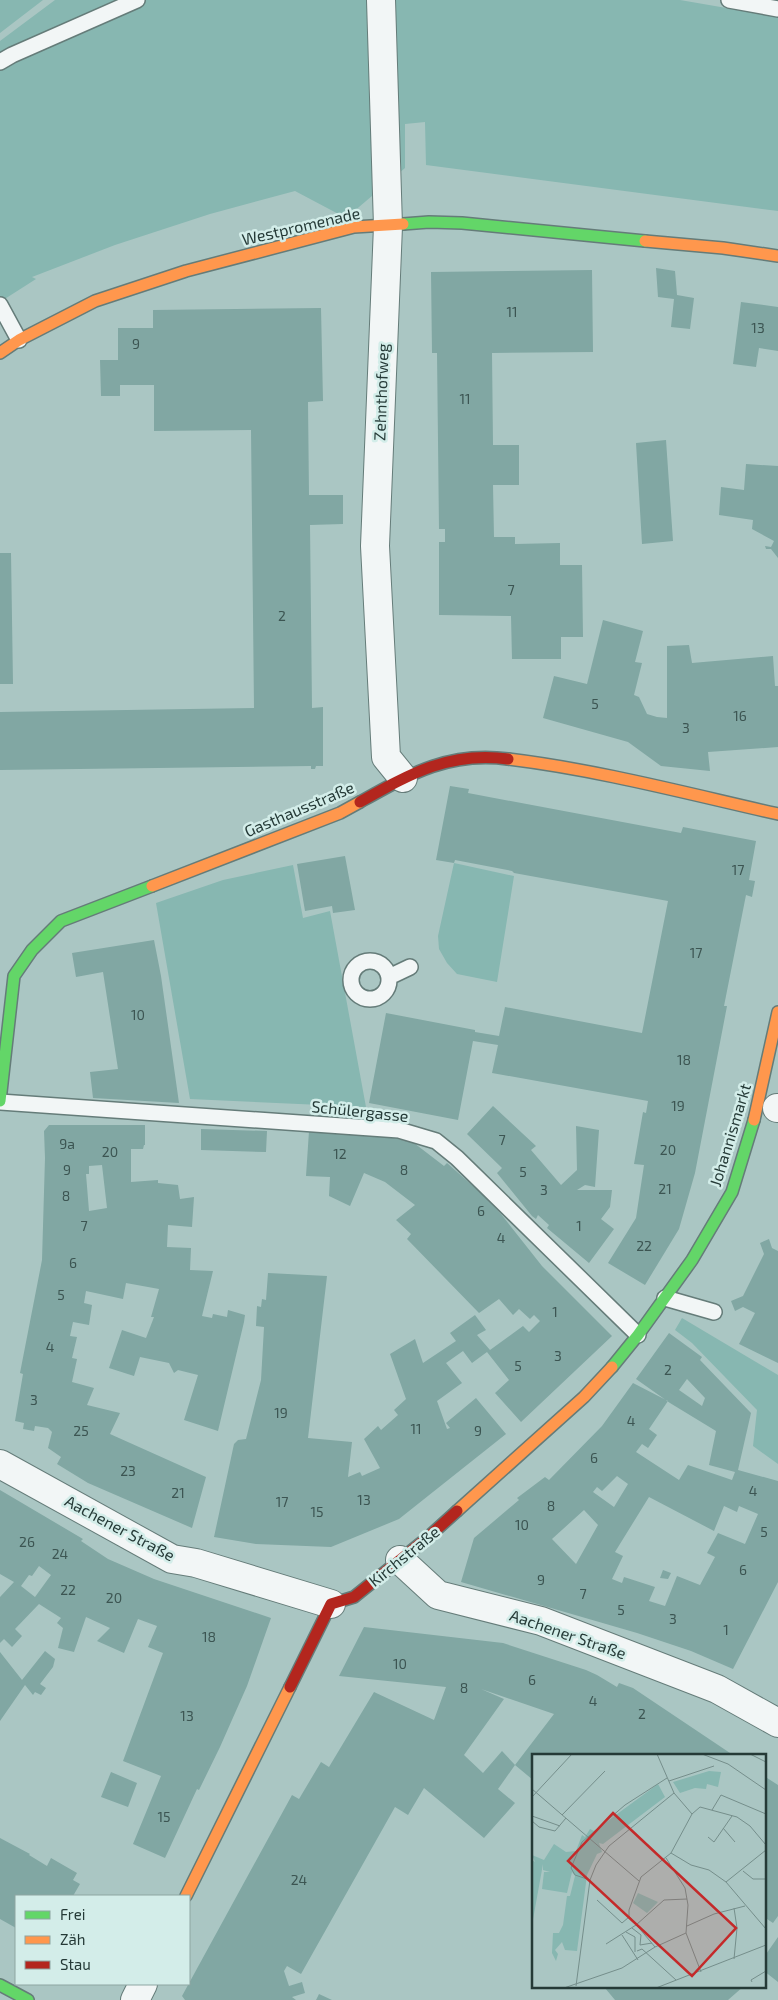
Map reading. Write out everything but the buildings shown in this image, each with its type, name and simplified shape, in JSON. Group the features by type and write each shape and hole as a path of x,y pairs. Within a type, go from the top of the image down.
{"street":[{"name":"Zehnthofweg","path":"381,0 388,226 375,546 386,757 403,778"},
{"name":"Westpromenade","path":"0,353 19,340 95,301 186,272 354,227 430,222 462,223 724,248 778,256"},
{"name":"Gasthausstraße","path":"0,1102 7,975 61,921 340,813 403,778 454,759 487,756 536,762 778,814"},
{"name":"Johannismarkt","path":"692,1260 732,1192 758,1106 778,1012"},
{"name":"Kirchstraße","path":"331,1604 354,1597 400,1560 448,1520 584,1396 614,1365 638,1335 692,1260"},
{"name":"Aachener Straße","path":"0,1464 172,1559 196,1563 331,1604"},
{"name":"Aachener Straße","path":"400,1560 438,1595 541,1622 717,1689 778,1724"},
{"path":"186,1895 331,1604"},
{"path":"0,1985 28,2000"},
{"path":"135,2000 142,1985"}],"lane":[{"path":"0,62 138,0"},
{"path":"729,0 778,9"},
{"path":"0,305 19,340"},
{"path":"389,977 410,967"},
{"name":"Schülergasse","path":"0,1102 399,1130 436,1141 457,1158 638,1335"},
{"path":"665,1298 714,1312"}],"green space":[{"path":"0,0 43,0 0,33"},
{"path":"55,0 680,0 778,17 778,211 426,165 425,122 405,124 405,168 346,218 295,191 210,214 115,245 32,277 36,279 0,302 0,41"},
{"path":"454,863 514,876 497,982 457,974 447,963 439,949 438,936"},
{"path":"293,865 303,918 330,911 366,1107 190,1099 156,903 223,880"},
{"path":"682,1318 778,1375 778,1464 753,1446 757,1410 692,1343 675,1330"}],"traffic: fast":[{"path":"403,224 429,222 462,223 645,241"},
{"path":"0,1101 14,976 32,950 61,921 152,886"},
{"path":"612,1367 638,1335 692,1260 732,1192 754,1120"},
{"path":"0,1985 28,2000"}],"traffic: slow":[{"path":"0,353 19,340 95,301 186,271 354,227 403,224"},
{"path":"645,241 723,248 778,256"},
{"path":"508,759 576,769 778,814"},
{"path":"152,886 340,813 360,802"},
{"path":"754,1120 778,1012"},
{"path":"457,1511 584,1397 612,1367"},
{"path":"186,1895 290,1687"}],"traffic: jam":[{"path":"360,802 413,774 448,762 467,758 508,759"},
{"path":"290,1687 331,1604 354,1597 426,1539 457,1511"}]}
